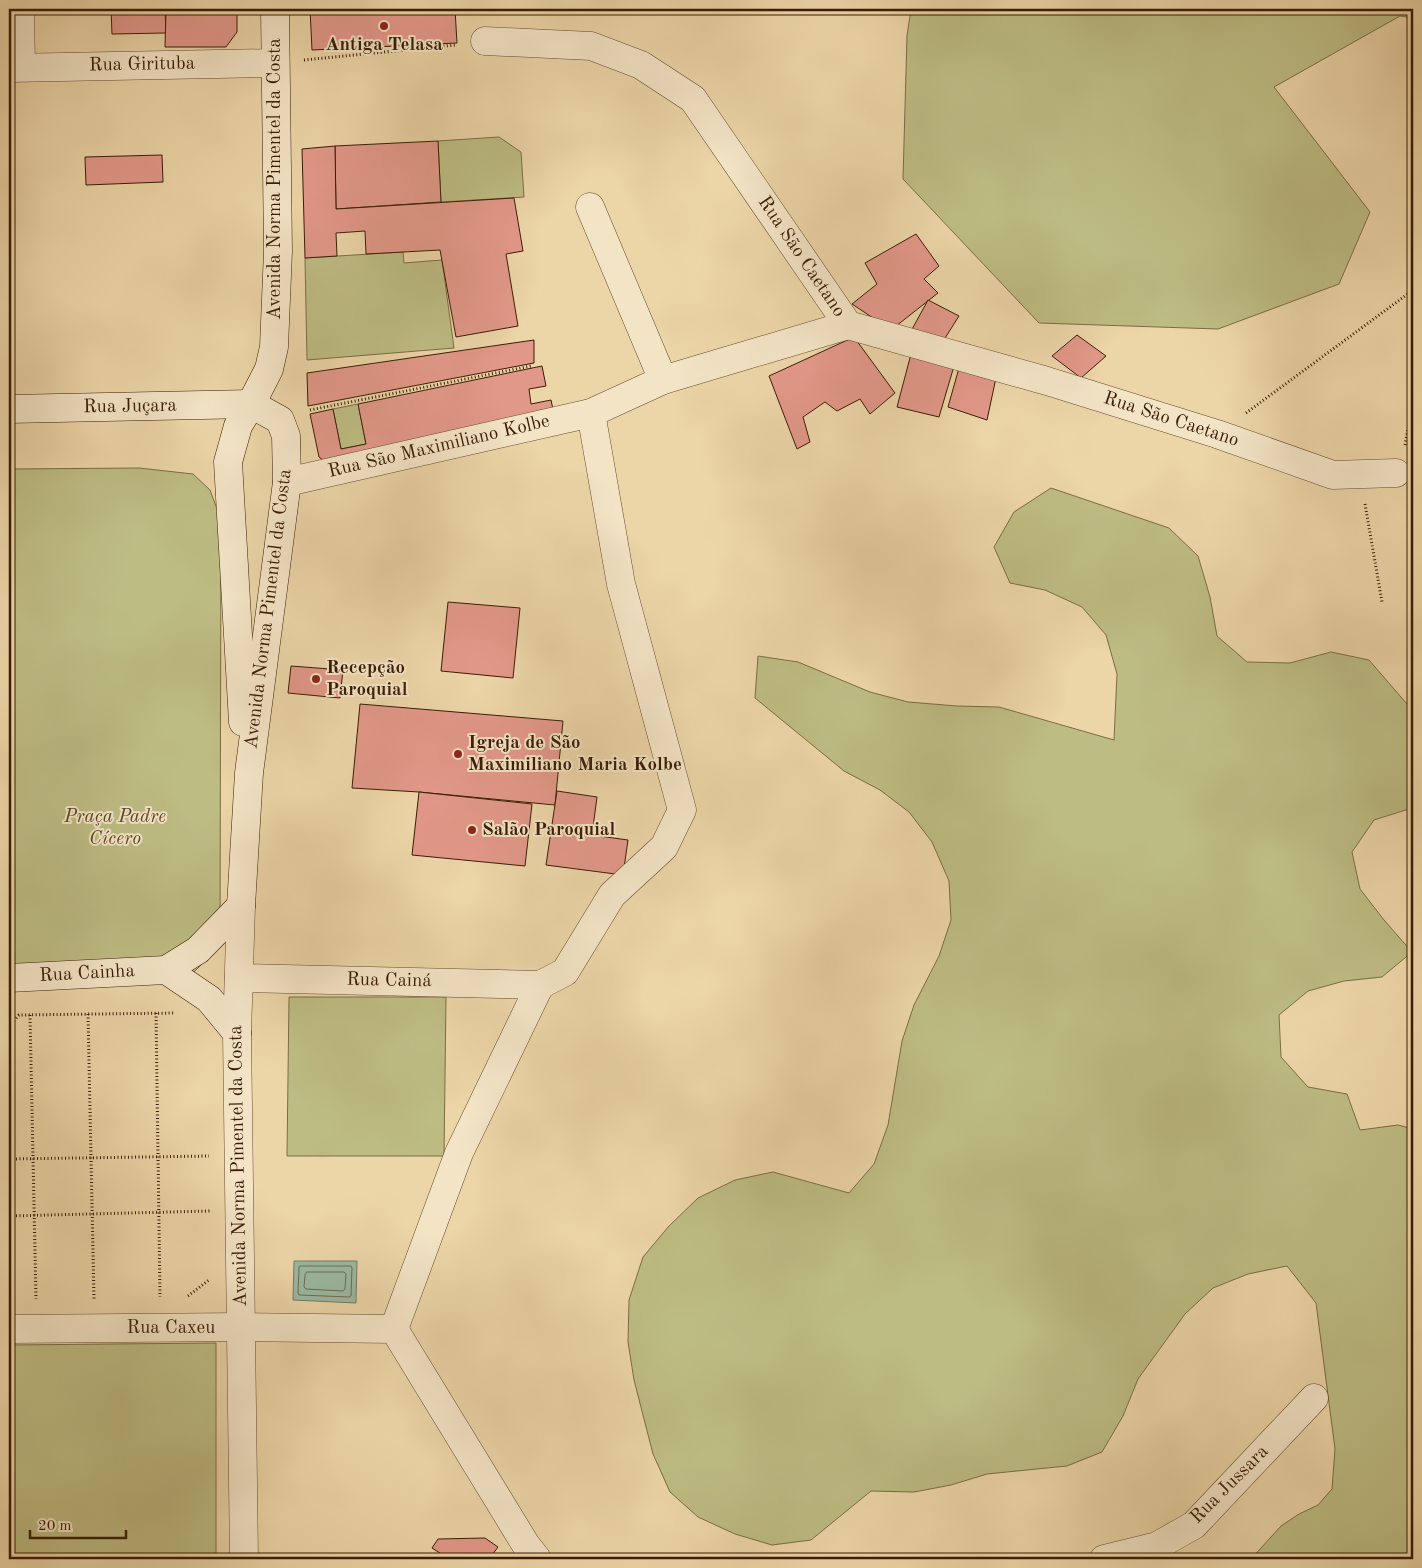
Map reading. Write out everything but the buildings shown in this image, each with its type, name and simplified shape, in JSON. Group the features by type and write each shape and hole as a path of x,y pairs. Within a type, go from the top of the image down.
{"street":[{"path":"15,68 20,9"},
{"name":"Avenida Norma Pimentel da Costa","path":"249,773 244,722 228,462 238,426 269,368 274,347 278,251 275,9"},
{"name":"Rua São Caetano","path":"485,41 591,46 641,65 693,99 848,325 1047,381 1217,434 1333,475 1396,473"},
{"name":"Rua Girituba","path":"15,68 275,63"},
{"path":"590,207 663,380"},
{"name":"Rua São Maximiliano Kolbe","path":"287,482 591,413 663,380 848,325"},
{"name":"Avenida Norma Pimentel da Costa","path":"244,1559 237,1033 240,906 249,773 287,482 286,436 280,420 251,404"},
{"name":"Rua Juçara","path":"9,409 251,404"},
{"path":"537,1559 526,1546 394,1329 459,1153 540,985 565,972 612,895 664,847 682,810 621,584 591,413"},
{"name":"Rua Cainha","path":"9,978 166,970 198,950 240,906"},
{"path":"166,970 208,999 237,1033"},
{"name":"Rua Cainá","path":"239,978 540,985"},
{"name":"Rua Caxeu","path":"9,1329 394,1329"},
{"name":"Rua Jussara","path":"1104,1559 1156,1546 1194,1525 1314,1398"}],"path":[{"path":"275,63 485,41"},
{"path":"1217,434 1409,293"},
{"path":"310,410 531,366"},
{"path":"1405,446 1413,408"},
{"path":"1360,474 1382,602"},
{"path":"156,1013 160,1298"},
{"path":"9,1026 19,1015 182,1013"},
{"path":"88,1014 94,1308"},
{"path":"30,1015 36,1300"},
{"path":"9,1159 215,1156"},
{"path":"9,1216 214,1211"},
{"path":"187,1297 214,1275"}],"green space":[{"path":"911,9 1413,9 1413,18 1400,16 1274,87 1370,212 1339,284 1218,329 1039,323 903,179 907,36"},
{"path":"499,137 521,152 524,197 441,202 438,141"},
{"path":"403,252 404,263 442,260 454,348 307,360 305,258"},
{"path":"358,404 366,444 341,449 333,409"},
{"name":"Praça Padre Cícero","path":"139,468 193,474 210,490 221,520 220,940 204,962 190,976 9,985 9,469"},
{"path":"1051,488 1169,528 1198,556 1210,597 1217,636 1247,662 1290,663 1331,652 1369,660 1413,711 1413,806 1412,808 1374,820 1352,852 1360,889 1412,952 1382,977 1344,981 1308,991 1279,1015 1281,1057 1308,1087 1347,1094 1360,1130 1398,1125 1413,1129 1413,1559 1251,1559 1281,1526 1299,1514 1318,1505 1332,1489 1335,1449 1316,1303 1287,1266 1248,1274 1213,1288 1185,1314 1138,1379 1123,1416 1102,1452 1067,1466 987,1474 951,1485 914,1492 871,1491 811,1540 772,1545 735,1534 698,1517 670,1492 653,1454 634,1380 628,1342 629,1300 643,1257 669,1226 698,1198 735,1180 773,1172 849,1193 874,1164 888,1125 902,1041 914,1005 939,956 951,920 949,881 932,842 909,812 880,790 844,771 755,698 758,656 798,662 870,692 908,702 999,707 1114,740 1117,674 1106,635 1082,607 1045,590 1010,583 994,547 1014,512"},
{"path":"289,997 446,997 444,1156 287,1156"},
{"path":"216,1343 216,1559 9,1559 9,1345"}],"water":[{"path":"294,1261 357,1261 356,1303 293,1300"}],"place":[{"name":"Antiga Telasa","path":"384,26"},
{"name":"Recepção Paroquial","path":"316,679"},
{"name":"Igreja de São Maximiliano Maria Kolbe","path":"458,754"},
{"name":"Salão Paroquial","path":"472,830"}]}
